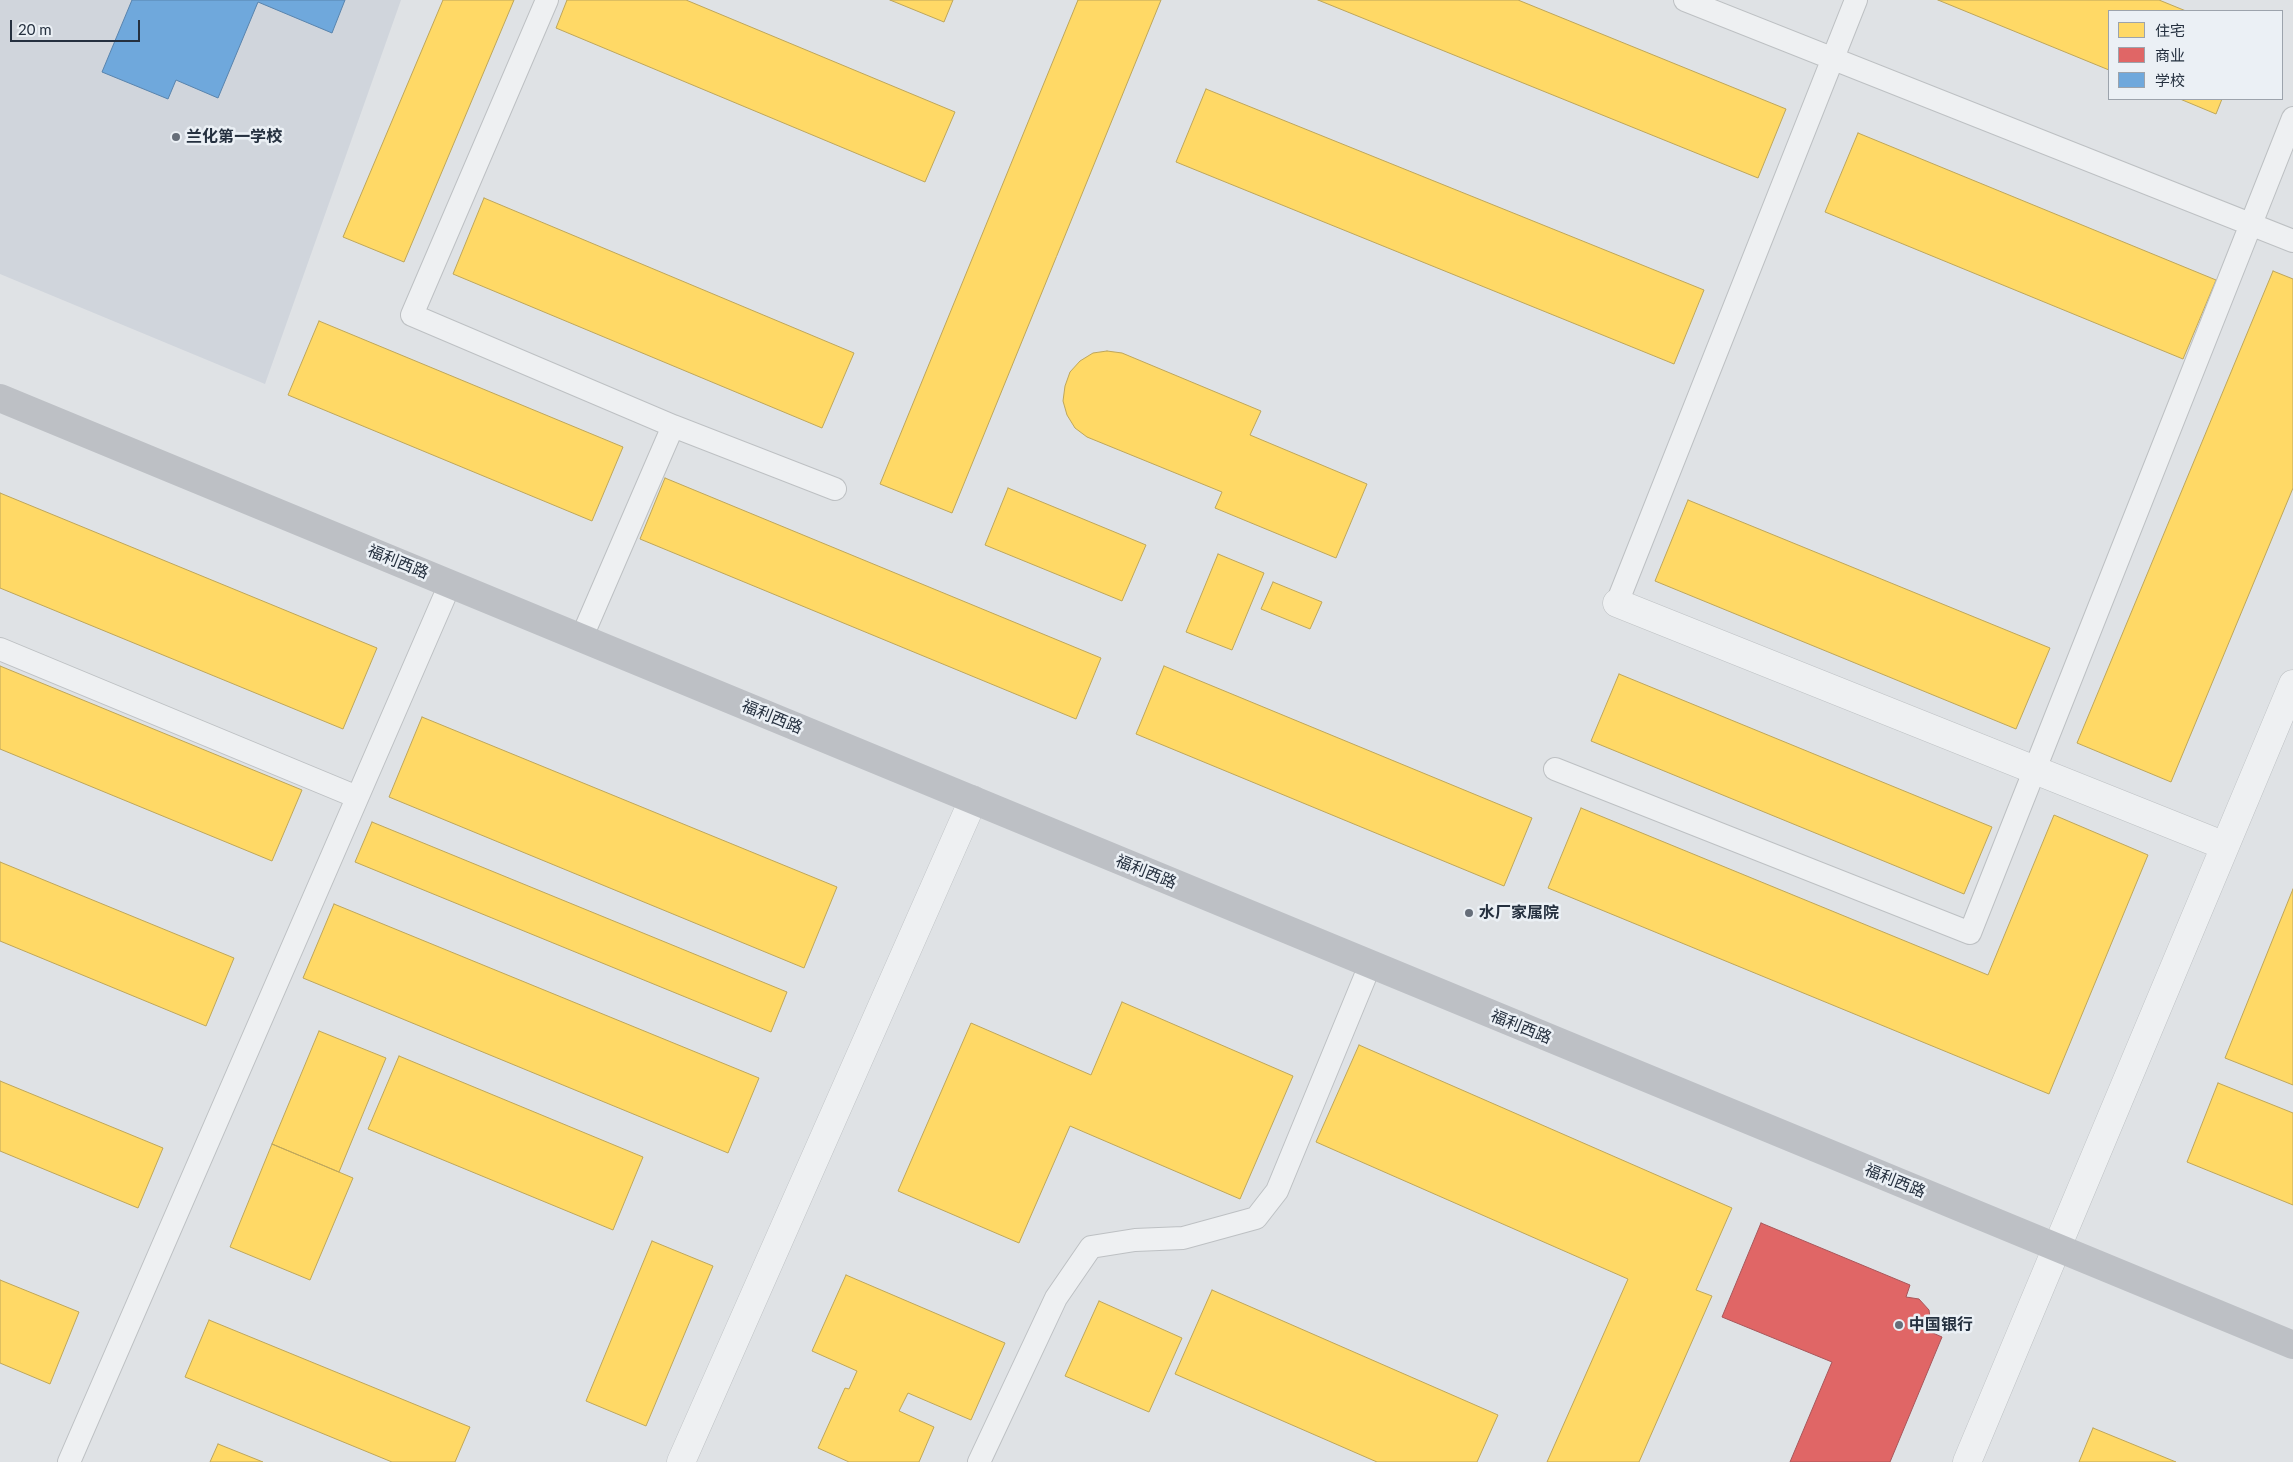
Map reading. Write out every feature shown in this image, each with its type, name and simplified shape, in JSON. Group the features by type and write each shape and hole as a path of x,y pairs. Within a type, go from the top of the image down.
{"main road":[{"name":"福利西路","path":"0,398 2293,1345"}],"street":[{"path":"1616,602 2225,846"},
{"path":"1967,1462 2293,684"},
{"path":"681,1462 973,800"}],"lane":[{"path":"547,0 412,315 673,426 835,489"},
{"path":"1685,0 2293,241"},
{"path":"1616,602 1856,0"},
{"path":"1555,769 1970,933 2293,118"},
{"path":"582,639 673,426"},
{"path":"69,1462 450,584"},
{"path":"0,649 357,797"},
{"path":"980,1462 1056,1298 1091,1247 1134,1240 1183,1238 1256,1218 1277,1191 1370,965"}],"shaded area":[{"name":"兰化第一学校","path":"0,0 401,0 265,384 0,274"}],"building: 住宅":[{"path":"443,0 514,0 404,262 343,237"},
{"path":"567,0 686,0 955,112 925,182 556,28"},
{"path":"890,0 953,0 944,22"},
{"path":"1078,0 1161,0 952,513 880,484"},
{"path":"1318,0 1518,0 1786,109 1758,178"},
{"path":"1938,0 2159,0 2184,10 2108,10 2108,70"},
{"path":"1206,89 1704,290 1674,364 1176,162"},
{"path":"2182,100 2222,100 2216,114"},
{"path":"1858,133 2216,280 2183,359 1825,212"},
{"path":"484,198 854,353 822,428 453,274"},
{"path":"2273,271 2293,279 2293,488 2171,782 2077,743"},
{"path":"319,321 623,447 592,521 288,395"},
{"path":"1107,351 1122,353 1261,411 1250,435 1367,484 1336,558 1215,508 1222,492 1087,437 1075,428 1067,415 1063,401 1065,386 1070,372 1080,361 1093,353"},
{"path":"665,478 1101,658 1076,719 640,539"},
{"path":"1008,488 1146,545 1122,601 985,545"},
{"path":"0,493 377,648 343,729 0,588"},
{"path":"1688,500 2050,648 2016,729 1655,581"},
{"path":"1218,554 1264,573 1232,650 1186,632"},
{"path":"1273,582 1322,602 1310,629 1261,609"},
{"path":"0,666 302,790 272,861 0,749"},
{"path":"1164,666 1532,818 1504,886 1136,734"},
{"path":"1619,674 1992,827 1964,894 1591,741"},
{"path":"422,717 837,887 804,968 389,797"},
{"path":"1581,808 1988,975 2054,815 2148,855 2049,1094 1548,888"},
{"path":"372,822 787,992 771,1032 355,862"},
{"path":"0,862 234,958 206,1026 0,941"},
{"path":"2293,889 2293,1085 2225,1058"},
{"path":"334,904 759,1078 728,1153 303,978"},
{"path":"1122,1002 1293,1076 1240,1199 1070,1126 1019,1243 898,1191 971,1023 1091,1075"},
{"path":"319,1031 386,1058 339,1172 272,1144"},
{"path":"1359,1045 1732,1208 1696,1290 1712,1296 1639,1462 1547,1462 1628,1279 1316,1142"},
{"path":"399,1056 643,1157 613,1230 368,1129"},
{"path":"0,1081 163,1148 138,1208 0,1151"},
{"path":"2218,1083 2293,1113 2293,1205 2187,1162"},
{"path":"272,1144 353,1178 310,1280 230,1247"},
{"path":"652,1241 713,1266 646,1426 586,1401"},
{"path":"846,1275 1005,1343 971,1420 908,1393 899,1411 934,1427 919,1462 849,1462 818,1448 845,1388 849,1389 857,1371 812,1351"},
{"path":"0,1280 79,1312 50,1384 0,1363"},
{"path":"1212,1290 1498,1415 1477,1462 1377,1462 1175,1374"},
{"path":"1099,1301 1182,1338 1149,1412 1065,1376"},
{"path":"209,1320 470,1427 455,1462 392,1462 185,1377"},
{"path":"2093,1428 2176,1462 2079,1462"},
{"path":"218,1444 263,1462 210,1462"}],"building: 商业":[{"path":"1761,1223 1910,1285 1906,1297 1919,1299 1929,1310 1930,1317 1926,1330 1942,1337 1890,1462 1790,1462 1832,1362 1722,1317"}],"building: 学校":[{"path":"132,0 345,0 332,33 258,2 218,98 176,80 168,99 102,72"}],"place":[{"name":"兰化第一学校","path":"176,137"},
{"name":"水厂家属院","path":"1469,913"},
{"name":"中国银行","path":"1899,1325"}]}
